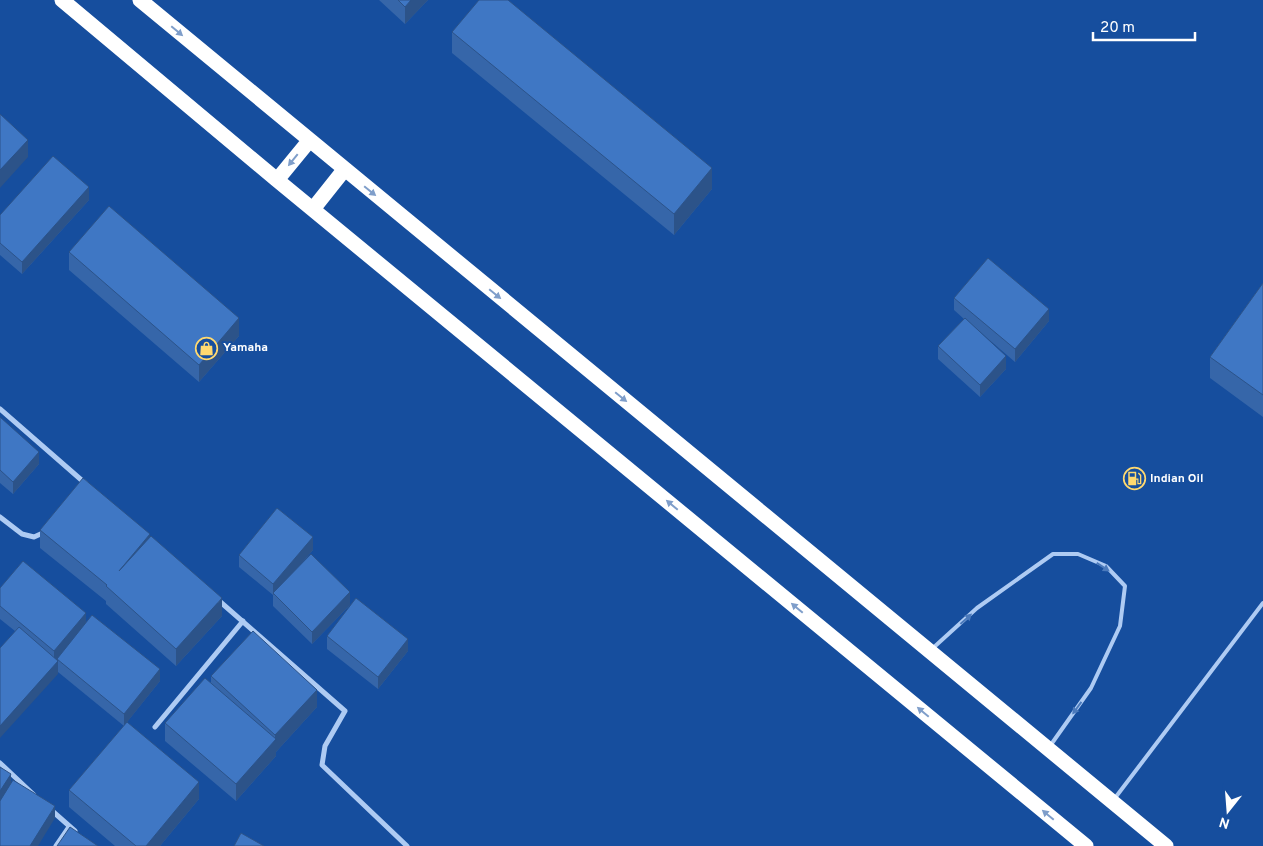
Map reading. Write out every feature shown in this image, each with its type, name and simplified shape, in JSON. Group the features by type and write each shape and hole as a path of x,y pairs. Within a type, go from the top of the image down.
{"highway":[{"path":"62,0 277,180 1086,846"},
{"path":"140,0 1166,846"},
{"path":"277,180 309,141"},
{"path":"313,209 344,170"}],"street":[{"path":"0,409 89,487 83,493"},
{"path":"0,517 22,534 34,537 47,532 53,525"},
{"path":"214,596 345,711 325,746 322,765 407,846"},
{"path":"155,727 243,621"},
{"path":"0,763 41,801"},
{"path":"48,808 69,827 83,836"},
{"path":"56,846 69,827"}],"lane":[{"path":"930,651 978,608 1053,554 1078,554 1106,566 1125,586 1120,626 1092,688 1047,749"},
{"path":"1112,802 1263,603"}],"building":[{"path":"398,0 411,0 405,7"},
{"path":"479,0 508,0 712,168 674,214 452,32"},
{"path":"0,114 28,140 0,170"},
{"path":"53,156 89,187 22,262 0,243 0,215"},
{"path":"109,206 239,318 199,365 69,252"},
{"path":"988,258 1049,309 1015,349 954,298"},
{"path":"1263,283 1263,395 1210,357"},
{"path":"965,318 1006,356 980,385 938,346"},
{"path":"0,417 39,452 13,482 0,470"},
{"path":"83,478 150,534 119,571 151,536 222,598 176,649 107,585 40,530"},
{"path":"277,508 313,537 273,584 239,555"},
{"path":"311,554 350,592 312,632 273,593"},
{"path":"23,561 86,613 54,651 0,606 0,588"},
{"path":"356,598 408,639 378,677 327,636"},
{"path":"92,615 160,669 124,714 57,659"},
{"path":"19,627 58,661 0,726 0,648"},
{"path":"253,631 317,690 275,735 211,676"},
{"path":"205,678 276,739 236,784 165,723"},
{"path":"127,722 199,782 146,846 136,846 69,790"},
{"path":"0,767 11,774 0,791"},
{"path":"13,780 55,806 30,846 0,846 0,801"},
{"path":"70,827 98,846 57,846"},
{"path":"241,833 264,846 234,846"}],"place":[{"name":"Yamaha","path":"207,348"},
{"name":"Indian Oil","path":"1134,479"}]}
